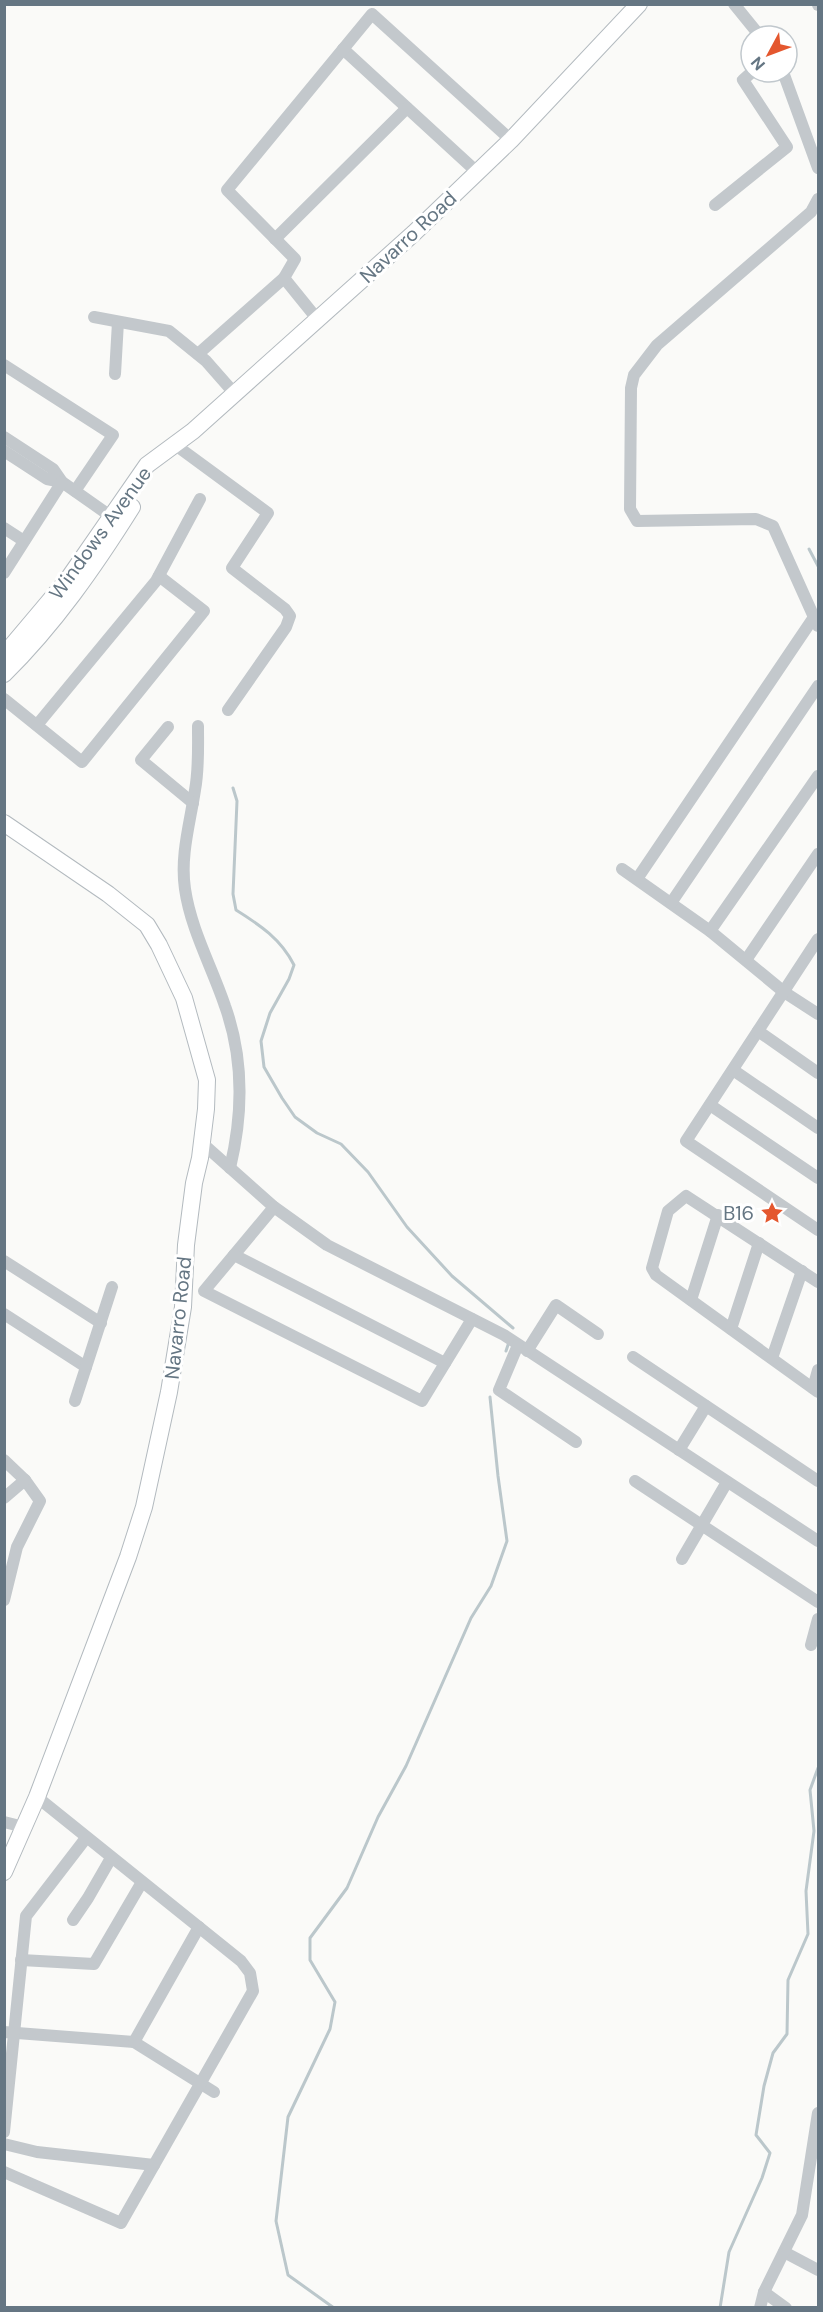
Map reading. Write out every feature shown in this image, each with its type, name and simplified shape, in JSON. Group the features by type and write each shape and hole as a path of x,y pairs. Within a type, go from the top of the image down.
{"street":[{"name":"Navarro Road","path":"167,449 193,431 236,394 414,234 511,140 639,4"},
{"path":"734,4 750,24"},
{"path":"198,354 284,278 296,261 227,190 372,14 511,140"},
{"path":"343,50 477,172"},
{"path":"715,205 787,147 746,84"},
{"path":"788,84 819,168"},
{"path":"275,239 407,108"},
{"path":"637,879 816,622 772,526 756,519 637,521 630,509 634,375 657,345 810,212 819,199"},
{"path":"284,278 318,320"},
{"path":"94,318 169,331 198,354 236,394"},
{"path":"116,374 118,322"},
{"path":"4,365 113,435 75,491"},
{"path":"4,436 53,469 62,482 117,520"},
{"path":"167,449 268,513 232,568 285,609 290,616 286,627 228,710"},
{"name":"Windows Avenue","path":"4,674 24,654 94,565 141,473 167,449"},
{"path":"4,451 47,479 62,482"},
{"path":"4,573 62,482"},
{"path":"38,725 159,576 200,499"},
{"name":"Windows Avenue","path":"4,655 117,520"},
{"path":"4,528 24,541"},
{"path":"4,699 82,762 204,611 159,576"},
{"path":"671,903 819,686"},
{"path":"198,726 198,765 182,867 185,892 201,945 226,1007 235,1041 241,1096 230,1168"},
{"path":"168,727 141,760 193,803"},
{"path":"710,931 819,776"},
{"name":"Navarro Road","path":"4,823 108,894 147,925 184,998 207,1080 202,1143 186,1245 183,1307 169,1392 144,1507 128,1557 37,1797 4,1872"},
{"path":"746,960 819,854"},
{"path":"622,869 710,931 784,992 819,1014"},
{"path":"819,939 813,959 784,992 686,1141 819,1230"},
{"path":"758,1031 819,1073"},
{"path":"733,1070 819,1128"},
{"path":"710,1105 819,1178"},
{"path":"202,1143 302,1229 344,1255 472,1319 523,1348 819,1541"},
{"path":"819,1282 686,1196 668,1211 652,1268 656,1275 816,1390 819,1370"},
{"path":"274,1207 204,1291 422,1401 472,1319"},
{"path":"691,1300 717,1215"},
{"path":"731,1329 759,1243"},
{"path":"234,1255 445,1362"},
{"path":"4,1261 100,1323"},
{"path":"772,1358 802,1271"},
{"path":"75,1401 112,1287"},
{"path":"576,1442 499,1390 523,1348 556,1305 598,1334"},
{"path":"4,1314 86,1367"},
{"path":"633,1357 819,1480"},
{"path":"679,1450 706,1406"},
{"path":"4,1460 25,1480 40,1501 17,1547 4,1600"},
{"path":"4,1498 25,1480"},
{"path":"635,1481 819,1602"},
{"path":"682,1559 728,1482"},
{"path":"4,1558 17,1547"},
{"path":"810,1645 819,1619"},
{"path":"4,2172 120,2223 253,1991 250,1973 241,1961 37,1797"},
{"path":"4,1822 24,1827"},
{"path":"4,2132 9,2032 26,1916 86,1838"},
{"path":"73,1920 111,1858"},
{"path":"21,1960 94,1964 142,1882"},
{"path":"134,2042 199,1928"},
{"path":"9,2032 134,2042 214,2092"},
{"path":"760,2307 764,2292 801,2215 819,2113"},
{"path":"4,2144 37,2152 154,2165"},
{"path":"784,2252 819,2270"},
{"path":"764,2292 786,2307"}],"waterway":[{"path":"809,549 818,566"},
{"path":"233,788 237,801 233,894 236,910 276,940 294,965 270,1013 261,1041 264,1067 295,1117 317,1133 341,1144 368,1172 407,1227 452,1276 513,1328"},
{"path":"506,1351 509,1342"},
{"path":"334,2308 288,2275 276,2221 288,2117 330,2029 335,2002 310,1960 310,1938 347,1888 378,1817 406,1766 471,1618 491,1586 507,1541 490,1397"},
{"path":"720,2308 729,2252 762,2178 770,2153 756,2135 764,2086 773,2053 787,2034 788,1980 808,1934 806,1891 814,1831 810,1790 818,1768"}],"place":[{"name":"B16","path":"772,1213"}]}
